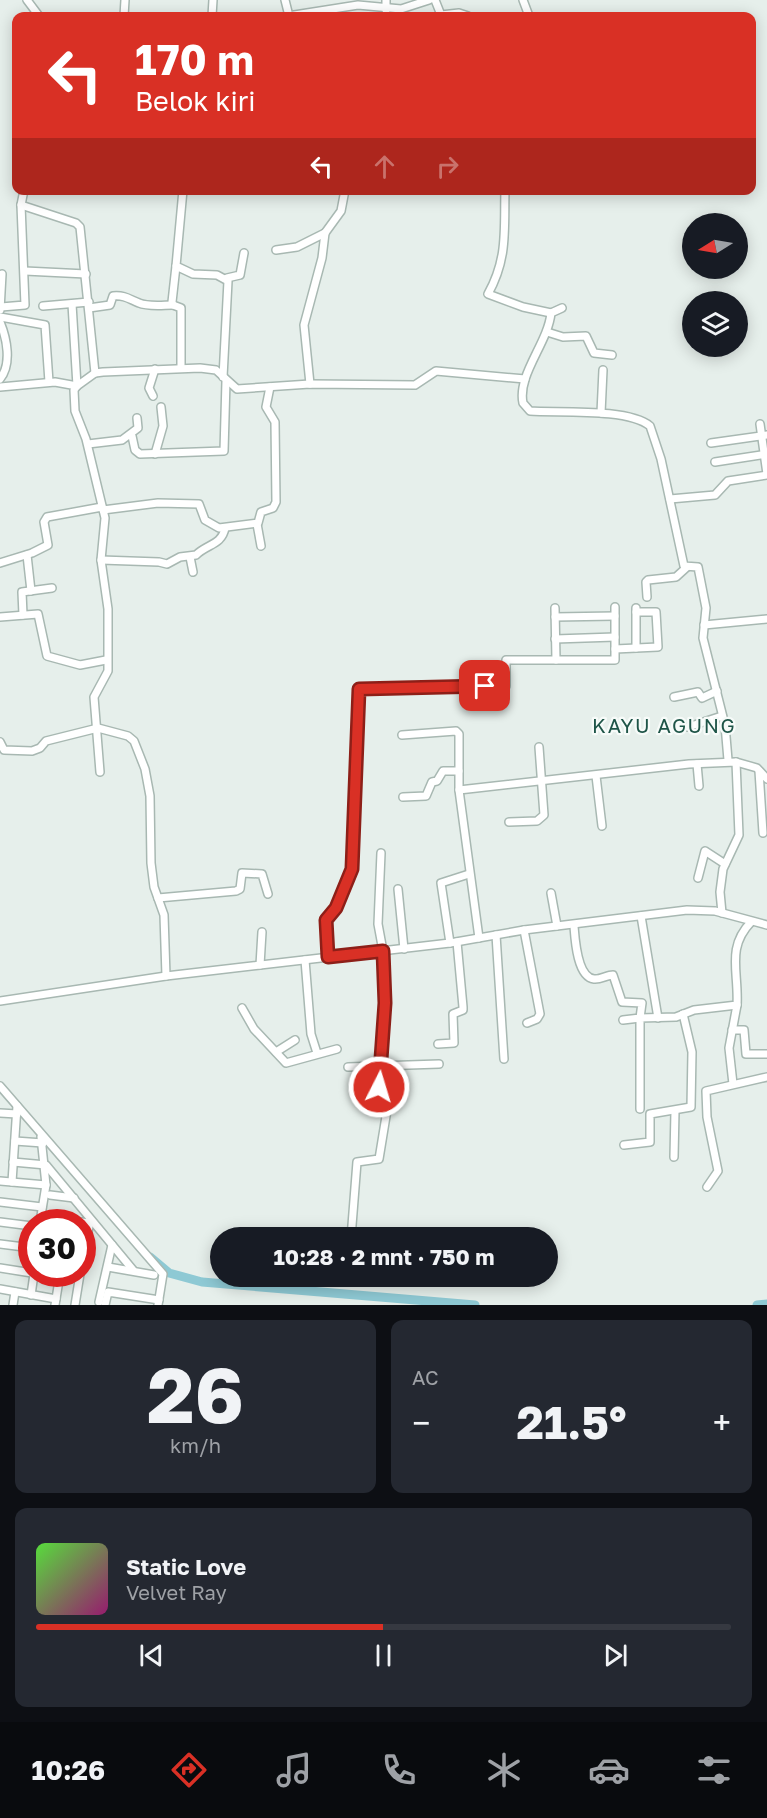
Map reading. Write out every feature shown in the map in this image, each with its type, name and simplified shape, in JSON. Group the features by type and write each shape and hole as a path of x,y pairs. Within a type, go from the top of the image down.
{"street":[{"path":"386,0 387,12"},
{"path":"314,12 358,5 387,12 429,0"},
{"path":"2,274 1,309 25,305 21,205 23,195"},
{"path":"173,305 171,289 176,266 183,195"},
{"path":"276,250 301,246 325,233 341,211 344,195"},
{"path":"505,195 504,256 499,276 488,294 523,307 551,313 561,308"},
{"path":"21,205 78,224 83,238 95,373"},
{"path":"309,384 304,329 322,258 325,233"},
{"path":"176,266 192,274 227,278 240,275 244,253"},
{"path":"25,271 86,274"},
{"path":"132,436 136,453 224,451 227,278"},
{"path":"43,306 72,304 106,307 110,305 113,296 116,296 129,297 140,304 173,305 181,308 181,368"},
{"path":"72,304 77,386"},
{"path":"551,313 548,332 525,380 522,400 531,411 601,413 649,425 670,499 678,542 687,567"},
{"path":"0,317 45,325 49,382"},
{"path":"0,322 4,334 7,367 0,379"},
{"path":"548,332 563,337 586,336 594,353 612,355"},
{"path":"100,772 94,694 108,671 106,660 108,609 102,560 105,525 88,444 75,411 74,390 77,386 95,373 181,368 213,368 237,389 309,384 415,385 436,371 525,380"},
{"path":"153,396 149,388 155,369"},
{"path":"601,413 603,370"},
{"path":"0,387 49,382 77,386"},
{"path":"261,546 257,524 260,521 261,512 273,508 276,502 275,422 266,407 270,387"},
{"path":"155,454 163,426 161,407"},
{"path":"88,444 122,440 132,436 138,428 137,418"},
{"path":"670,499 715,495 728,481 767,474 764,435 760,424"},
{"path":"711,443 764,435"},
{"path":"715,462 766,454"},
{"path":"0,563 27,555 48,545 44,522 47,517 102,508 158,503 199,504 205,520 225,528"},
{"path":"225,528 228,525 257,524"},
{"path":"102,560 167,564 180,557 196,555 201,548 217,543 224,536 225,528"},
{"path":"27,555 32,591"},
{"path":"190,557 193,572"},
{"path":"647,597 646,582 676,577 687,567 700,568 706,609 703,638 717,691 728,760"},
{"path":"23,615 21,593 52,588"},
{"path":"328,957 326,920 336,908 352,869 359,689 507,686 506,660 615,660 615,607"},
{"path":"555,608 556,660"},
{"path":"615,649 658,647 656,612 636,610 636,648"},
{"path":"0,617 36,614 39,616 47,656 80,665 106,660"},
{"path":"555,617 615,616"},
{"path":"704,626 767,619"},
{"path":"555,639 615,637"},
{"path":"674,697 698,692 702,698 717,691"},
{"path":"688,727 722,716"},
{"path":"0,742 4,750 32,751 40,748 46,741 98,728 128,736 138,750 150,796 151,863 164,915 166,975"},
{"path":"402,735 456,731 459,734 459,790 479,938"},
{"path":"509,822 542,819 545,812 539,747"},
{"path":"459,790 728,760 751,765 767,778"},
{"path":"722,914 720,891 725,864 739,835 736,762"},
{"path":"697,764 699,786"},
{"path":"403,797 428,795 432,782 437,781 443,771 459,771"},
{"path":"759,771 763,833"},
{"path":"596,776 602,826"},
{"path":"698,878 705,851 725,864"},
{"path":"352,1227 357,1162 379,1158 389,1098 378,1093 385,1003 383,951 378,924 381,853"},
{"path":"158,898 236,891 240,889 242,873 248,871 262,874 268,894"},
{"path":"438,1044 453,1043 453,1014 463,1010 441,883 469,874"},
{"path":"398,889 404,949"},
{"path":"551,893 557,926"},
{"path":"0,1001 166,975 453,943 524,930 574,926 687,910 722,914 767,925"},
{"path":"641,916 658,1018"},
{"path":"733,1084 728,1055 737,1005 735,945 739,935 751,922"},
{"path":"574,926 577,956 584,971 594,979 614,975 622,1002 642,1003 640,1109"},
{"path":"524,930 540,1014 537,1019 527,1023"},
{"path":"260,965 262,932"},
{"path":"496,935 504,1059"},
{"path":"305,960 311,1034 317,1053"},
{"path":"623,1020 658,1018 717,1006 737,1005"},
{"path":"242,1008 254,1029 289,1064 317,1053 337,1049"},
{"path":"683,1014 692,1052 691,1107"},
{"path":"732,1030 744,1030 746,1054 767,1054"},
{"path":"276,1052 296,1040"},
{"path":"348,1067 439,1064"},
{"path":"707,1187 718,1171 705,1093 708,1089 767,1077"},
{"path":"0,1086 163,1274 159,1302 108,1292 102,1303"},
{"path":"624,1144 650,1142 649,1115 706,1103"},
{"path":"12,1182 17,1106"},
{"path":"674,1157 675,1111"},
{"path":"0,1113 17,1114"},
{"path":"0,1202 42,1207 46,1185 46,1165 41,1134"},
{"path":"15,1141 43,1143"},
{"path":"13,1162 46,1165 81,1209"},
{"path":"0,1181 46,1185"},
{"path":"50,1195 74,1198"},
{"path":"0,1222 18,1224"},
{"path":"96,1228 134,1270"},
{"path":"0,1244 18,1246"},
{"path":"102,1303 112,1245"},
{"path":"108,1267 154,1275"},
{"path":"0,1268 18,1271"},
{"path":"32,1287 33,1305"},
{"path":"0,1289 56,1302 58,1287"},
{"path":"78,1304 80,1287"},
{"path":"13,1305 15,1292"}],"waterway":[{"path":"150,1257 169,1273 202,1282 475,1305"},
{"path":"757,1305 767,1304"}],"district":[{"name":"KAYU AGUNG","path":"664,725"}],"route":[{"path":"379,1087 385,1011 383,951 328,957 326,920 336,908 352,869 359,689 485,686"}]}
